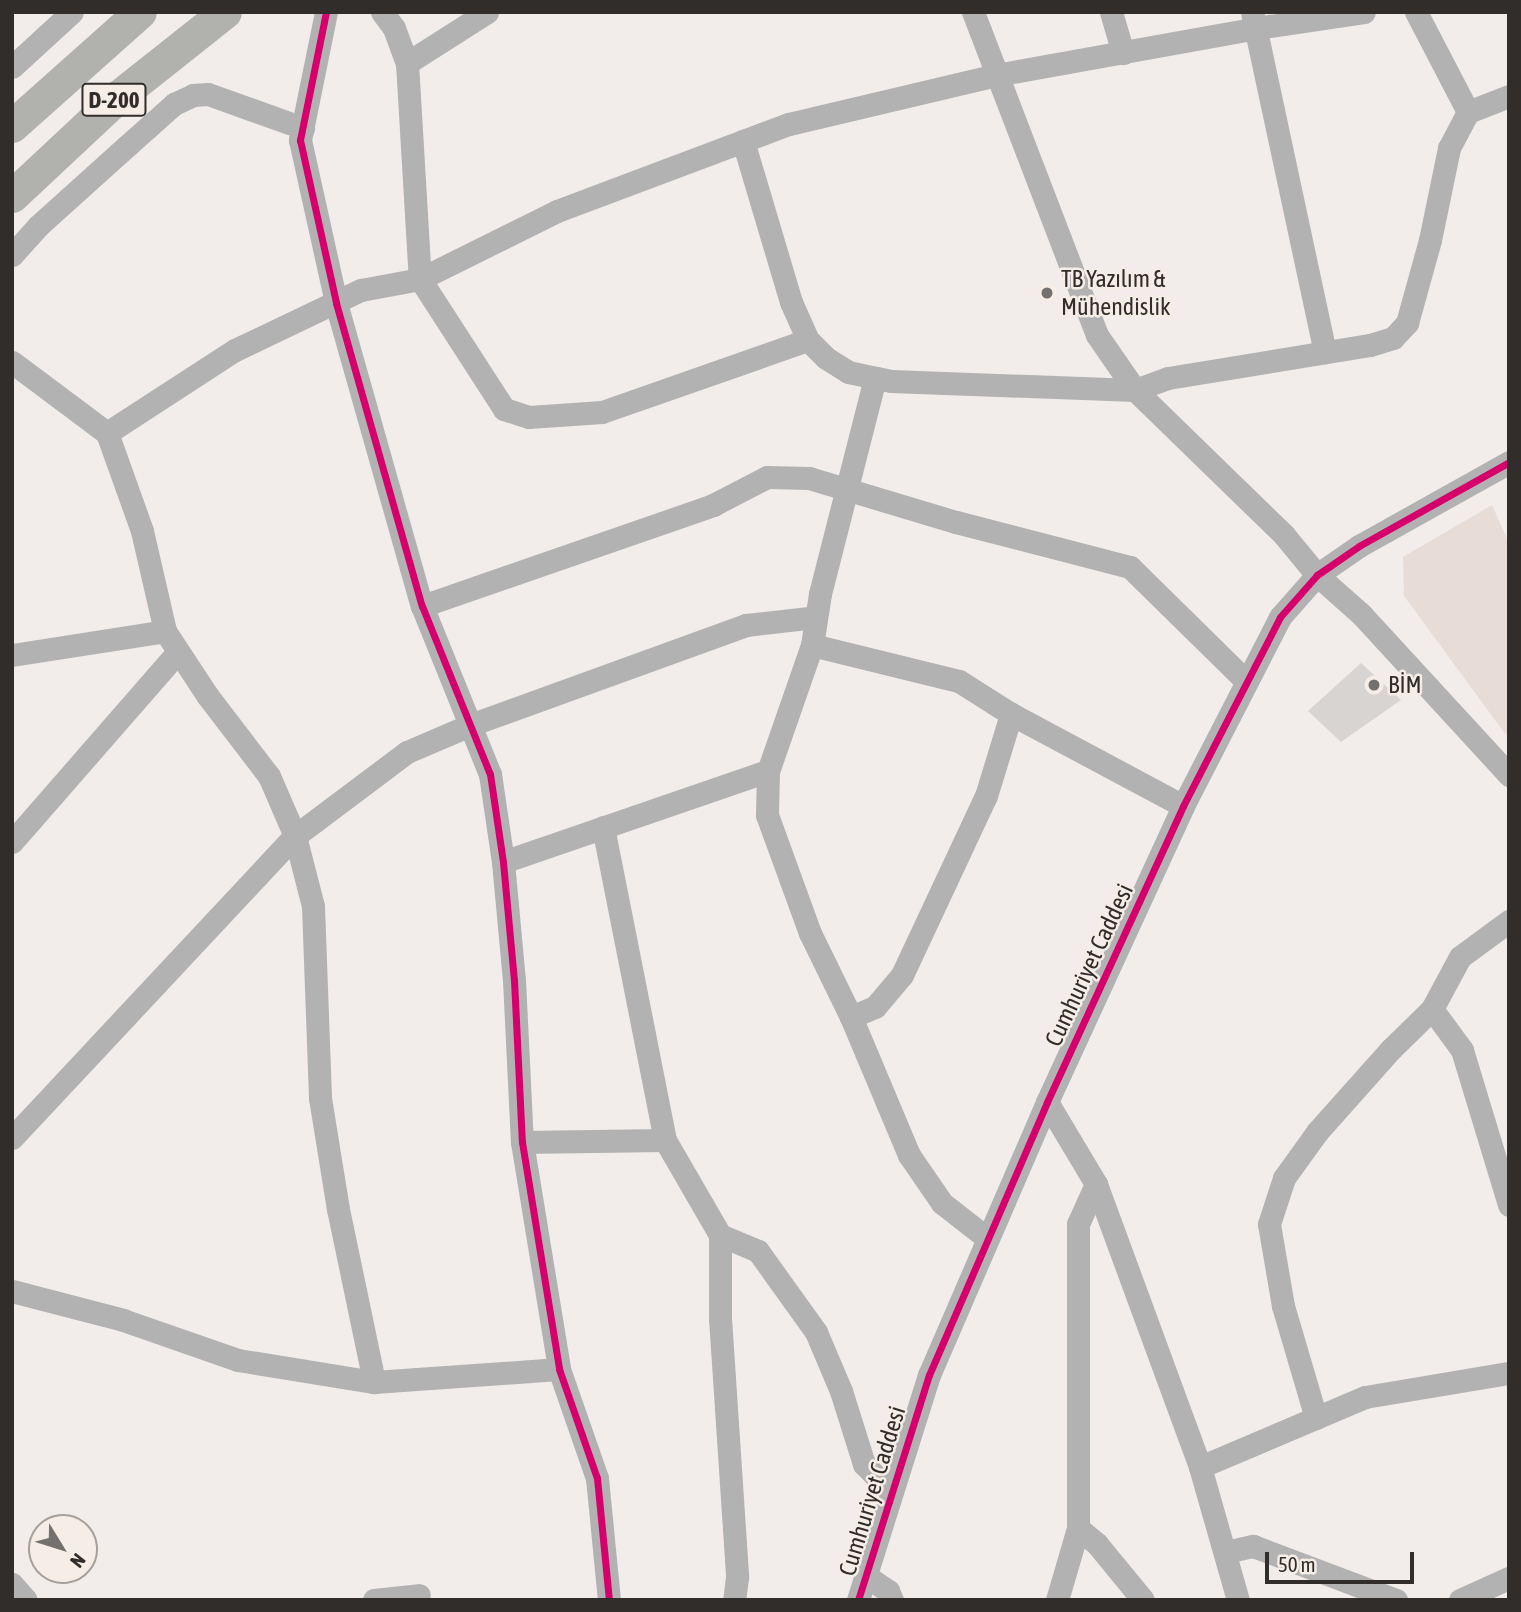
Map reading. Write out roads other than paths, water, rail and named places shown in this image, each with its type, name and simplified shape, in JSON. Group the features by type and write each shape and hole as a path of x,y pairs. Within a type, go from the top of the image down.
{"highway":[{"name":"D-200","path":"12,126 140,12"},
{"name":"D-200","path":"12,196 119,96 225,12"}],"street":[{"path":"12,67 72,12"},
{"path":"327,12 300,140 336,303 422,606 490,774 503,862 514,981 522,1142 559,1369 597,1478 609,1600"},
{"path":"382,12 394,28 407,63 420,279 504,409 529,417 602,412 808,340"},
{"path":"407,63 487,12"},
{"path":"973,12 1097,335 1135,390 1284,535 1317,575 1362,614 1505,765"},
{"path":"1111,12 1123,53"},
{"path":"107,433 234,350 361,290 420,279 557,211 789,124 996,75 1123,53 1254,20 1364,12"},
{"path":"1416,12 1468,112"},
{"path":"1254,20 1325,352"},
{"path":"12,255 38,226 174,104 193,96 208,94 303,128"},
{"path":"743,141 791,302 808,340 826,358 848,372 874,378 1135,390 1168,378 1370,345 1393,338 1407,323 1430,240 1448,148 1468,112 1509,96"},
{"path":"12,362 107,433 142,531 165,631 177,653 269,776 295,836 313,906 320,1098 338,1209 374,1382"},
{"path":"874,378 816,617 812,645 768,771 767,815 810,933 851,1017 909,1155 942,1203 988,1239"},
{"name":"Cumhuriyet Caddesi","path":"858,1600 929,1375 1047,1102 1183,806 1245,680 1280,617 1317,575 1359,547 1509,462"},
{"path":"422,606 713,505 767,477 809,478 1130,567 1245,680"},
{"path":"12,1138 295,836 407,752 470,725 746,625 816,617"},
{"path":"12,655 165,631"},
{"path":"812,645 959,681 1011,714 1183,806"},
{"path":"12,842 177,653"},
{"path":"851,1017 875,1007 902,975 986,796 1011,714"},
{"path":"503,862 768,771"},
{"path":"603,827 664,1140 720,1235 720,1318 737,1577 734,1600"},
{"path":"1316,1418 1283,1306 1269,1224 1284,1178 1317,1132 1390,1050 1432,1009 1460,957 1509,921"},
{"path":"1432,1009 1462,1051 1509,1205"},
{"path":"1047,1102 1096,1184 1199,1467 1238,1600"},
{"path":"522,1142 664,1140"},
{"path":"1057,1600 1078,1528 1078,1224 1096,1184"},
{"path":"720,1235 758,1251 816,1332 841,1391 864,1464 891,1492"},
{"path":"12,1291 123,1320 238,1360 374,1382 559,1369"},
{"path":"1199,1467 1365,1397 1509,1373"},
{"path":"1078,1528 1097,1544 1143,1600"},
{"path":"1226,1552 1253,1546 1396,1600"},
{"path":"866,1576 888,1591 892,1600"},
{"path":"1460,1600 1509,1578"},
{"path":"12,1584 26,1600"},
{"path":"374,1600 419,1595"}],"place":[{"name":"TB Yazılım & Mühendislik","path":"1047,293"},
{"name":"BİM","path":"1374,685"}]}
